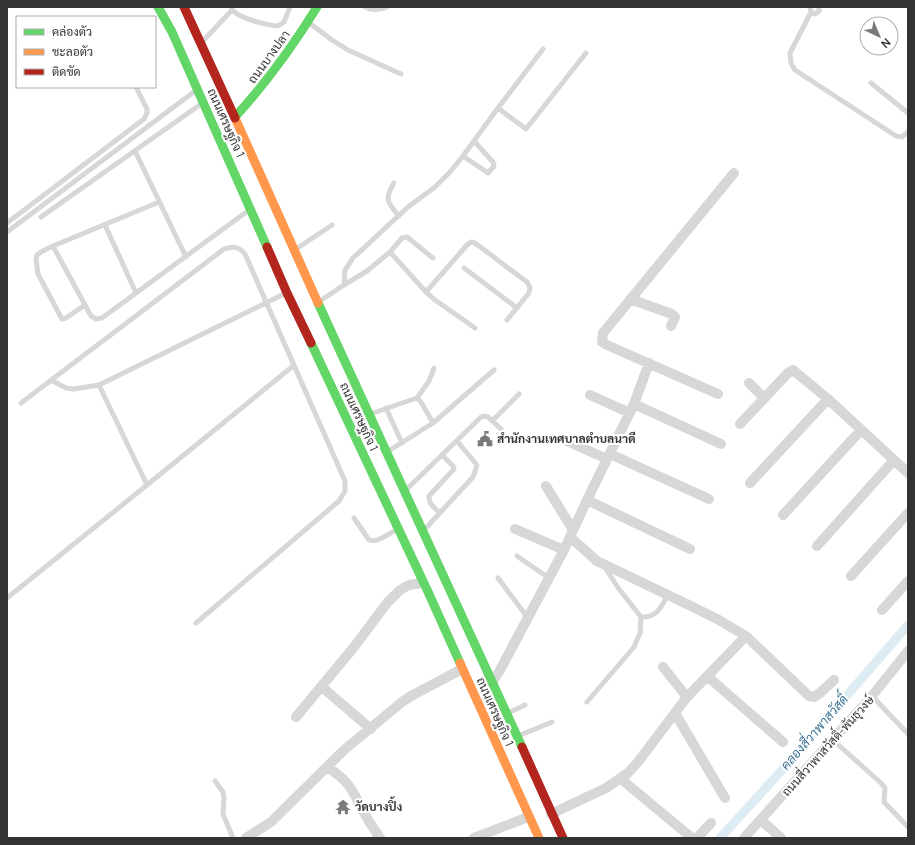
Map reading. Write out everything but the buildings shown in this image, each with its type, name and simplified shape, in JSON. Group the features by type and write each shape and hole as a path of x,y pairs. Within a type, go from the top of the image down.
{"main road":[{"name":"ถนนเศรษฐกิจ 1","path":"158,7 162,19 204,103 224,121 246,170 251,208 287,293 424,583 539,838"},
{"name":"ถนนเศรษฐกิจ 1","path":"184,7 201,43 224,121 246,170 294,250 563,838"},
{"name":"ถนนบางปลา","path":"224,121 256,95 287,54 317,7"}],"street":[{"path":"718,394 602,342 603,333 734,173"},
{"path":"630,299 672,314 675,317 671,326"},
{"path":"492,683 564,550 608,456 632,409 649,363"},
{"path":"740,424 788,373 793,370 828,399 908,473"},
{"path":"749,383 764,398"},
{"path":"590,395 632,409 721,444"},
{"path":"750,484 828,399"},
{"path":"783,515 861,430"},
{"path":"567,440 709,499"},
{"path":"817,546 894,460"},
{"path":"546,486 572,533 597,561 719,620 746,636 809,696 814,697 820,694 834,680"},
{"path":"587,500 690,549"},
{"path":"851,576 908,513"},
{"path":"515,529 564,550"},
{"path":"882,610 908,581"},
{"path":"296,717 354,647 387,603 400,590 409,584 424,583"},
{"path":"551,814 606,788 621,779 638,762 687,697 746,636"},
{"name":"ถนนสี่วาพาสวัสดิ์-พันธุวงษ์","path":"744,838 872,696 908,651"},
{"path":"663,667 687,697"},
{"path":"246,838 271,822 344,750 411,696 462,669"},
{"path":"707,676 783,742"},
{"path":"322,687 370,729"},
{"path":"675,714 725,798"},
{"path":"326,767 336,773 354,792 365,815 380,838"},
{"path":"621,779 692,838"},
{"path":"474,838 528,816"},
{"path":"761,820 781,838"},
{"path":"696,838 711,823"}],"lane":[{"path":"201,43 231,9 236,14 268,25 278,26 284,22 290,7"},
{"path":"365,7 368,9 381,9 388,7"},
{"path":"818,7 819,11 815,14 810,10 790,53 791,63 795,70 896,136 902,137 908,132"},
{"path":"308,22 348,50 401,74"},
{"path":"344,285 345,270 352,258 408,207 436,188 464,156 543,49"},
{"path":"498,108 526,129 586,53"},
{"path":"871,83 908,113"},
{"path":"7,223 144,119 147,109 136,88"},
{"path":"7,232 198,89"},
{"path":"41,217 204,103"},
{"path":"464,156 488,173 494,166 493,162 474,141"},
{"path":"135,151 186,257"},
{"path":"394,183 388,193 387,199 389,204 399,216"},
{"path":"85,305 66,318 62,319 38,274 36,259 40,252 160,202"},
{"path":"53,246 91,316 96,319 102,318 251,208"},
{"path":"105,224 136,293"},
{"path":"294,250 332,225"},
{"path":"317,302 367,271 390,252 402,238 407,237 433,258"},
{"path":"426,292 467,245 471,242 475,242 527,282 530,287 528,293 507,320"},
{"path":"21,403 224,249 232,246 241,249 245,254 267,302 293,366 345,481 345,491 339,501 196,623"},
{"path":"390,252 426,292 474,328"},
{"path":"464,268 517,308"},
{"path":"51,380 66,388 74,389 99,385 287,293"},
{"path":"7,598 79,542 293,366"},
{"path":"369,414 418,398 430,382 434,368"},
{"path":"386,453 433,423 494,370"},
{"path":"99,385 147,486"},
{"path":"492,421 519,394"},
{"path":"418,398 433,423"},
{"path":"386,408 402,443"},
{"path":"404,491 484,416 488,417 501,429"},
{"path":"423,531 474,477 477,464 457,441"},
{"path":"440,513 428,499 429,496 454,469 442,455"},
{"path":"354,518 370,540 373,541 398,529"},
{"path":"517,556 549,578"},
{"path":"587,702 634,647 640,633 641,617 619,589 603,565"},
{"path":"498,578 528,618"},
{"path":"641,617 648,617 659,611 668,595"},
{"path":"872,696 908,734"},
{"path":"506,714 525,705"},
{"path":"516,737 552,722"},
{"path":"833,740 885,788 884,802 908,827"},
{"path":"215,781 223,792 223,814 233,838"}],"waterway":[{"name":"คลองสี่วาพาสวัสดิ์","path":"720,838 783,769 908,625"}],"traffic: fast":[{"path":"158,7 172,32 267,247"},
{"path":"235,117 279,64 317,7"},
{"path":"318,303 522,747"},
{"path":"311,343 460,663"}],"traffic: slow":[{"path":"235,118 318,303"},
{"path":"460,663 539,838"}],"traffic: jam":[{"path":"184,7 235,118"},
{"path":"267,247 311,343"},
{"path":"522,747 563,838"}],"place":[{"name":"สำนักงานเทศบาลตำบลนาดี","path":"485,439"},
{"name":"วัดบางปิ้ง","path":"343,807"}]}
